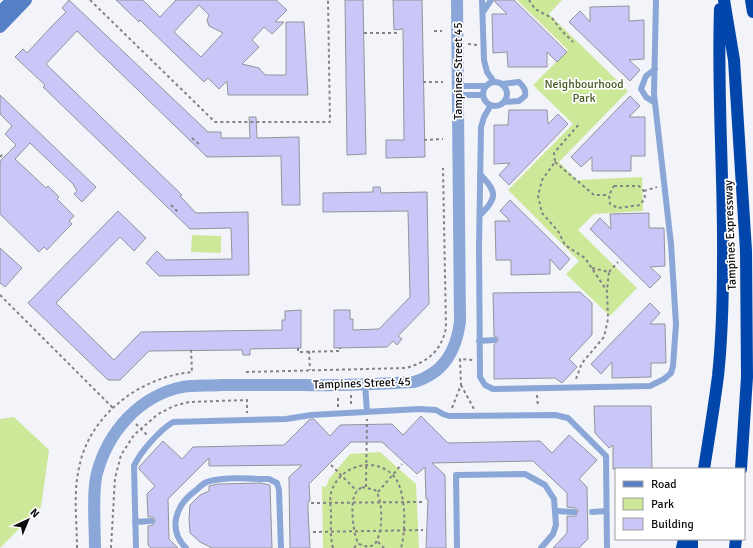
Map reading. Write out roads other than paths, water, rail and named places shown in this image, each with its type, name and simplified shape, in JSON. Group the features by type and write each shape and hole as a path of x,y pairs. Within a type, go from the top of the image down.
{"highway":[{"path":"704,468 718,376 722,318 723,156 719,50 721,0"},
{"name":"Tampines Expressway","path":"724,0 734,60 746,251 747,377 741,468"},
{"path":"751,0 753,12"}],"main road":[{"path":"0,12 12,0"},
{"path":"0,27 26,0"}],"street":[{"name":"Tampines Street 45","path":"95,548 95,483 101,459 107,446 123,422 151,400 172,390 194,386 414,382 426,378 436,372 451,354 458,337 460,322 457,0"}],"lane":[{"path":"482,0 484,60 488,72 494,82"},
{"path":"483,12 491,0"},
{"path":"491,105 482,122 480,174 479,341 480,377 485,385 493,389 650,386 664,379 671,373 676,324 671,244 663,185 655,103 656,0"},
{"path":"655,69 646,76 641,89 646,97 655,103"},
{"path":"458,91 484,86 494,82 502,84 520,82 524,87 525,96 519,101 504,102 498,106 491,105 487,104 482,95 484,86"},
{"path":"502,84 507,92 504,102"},
{"path":"458,91 482,95"},
{"path":"480,174 494,192 491,204 480,215"},
{"path":"479,341 494,340"},
{"path":"365,384 367,412"},
{"path":"136,548 134,466 137,458 173,422 286,419 351,413 427,409 436,410 449,416 561,416 568,418 606,456 607,548"},
{"path":"458,548 456,475 525,474 545,485 554,499 556,526 553,534 541,548"},
{"path":"186,548 178,536 175,521 177,510 193,492 208,481 268,479 278,483 280,548"},
{"path":"555,511 574,512"},
{"path":"592,512 606,511"},
{"path":"135,522 150,521"}],"park label":[{"name":"Neighbourhood Park","path":"584,91"}]}
